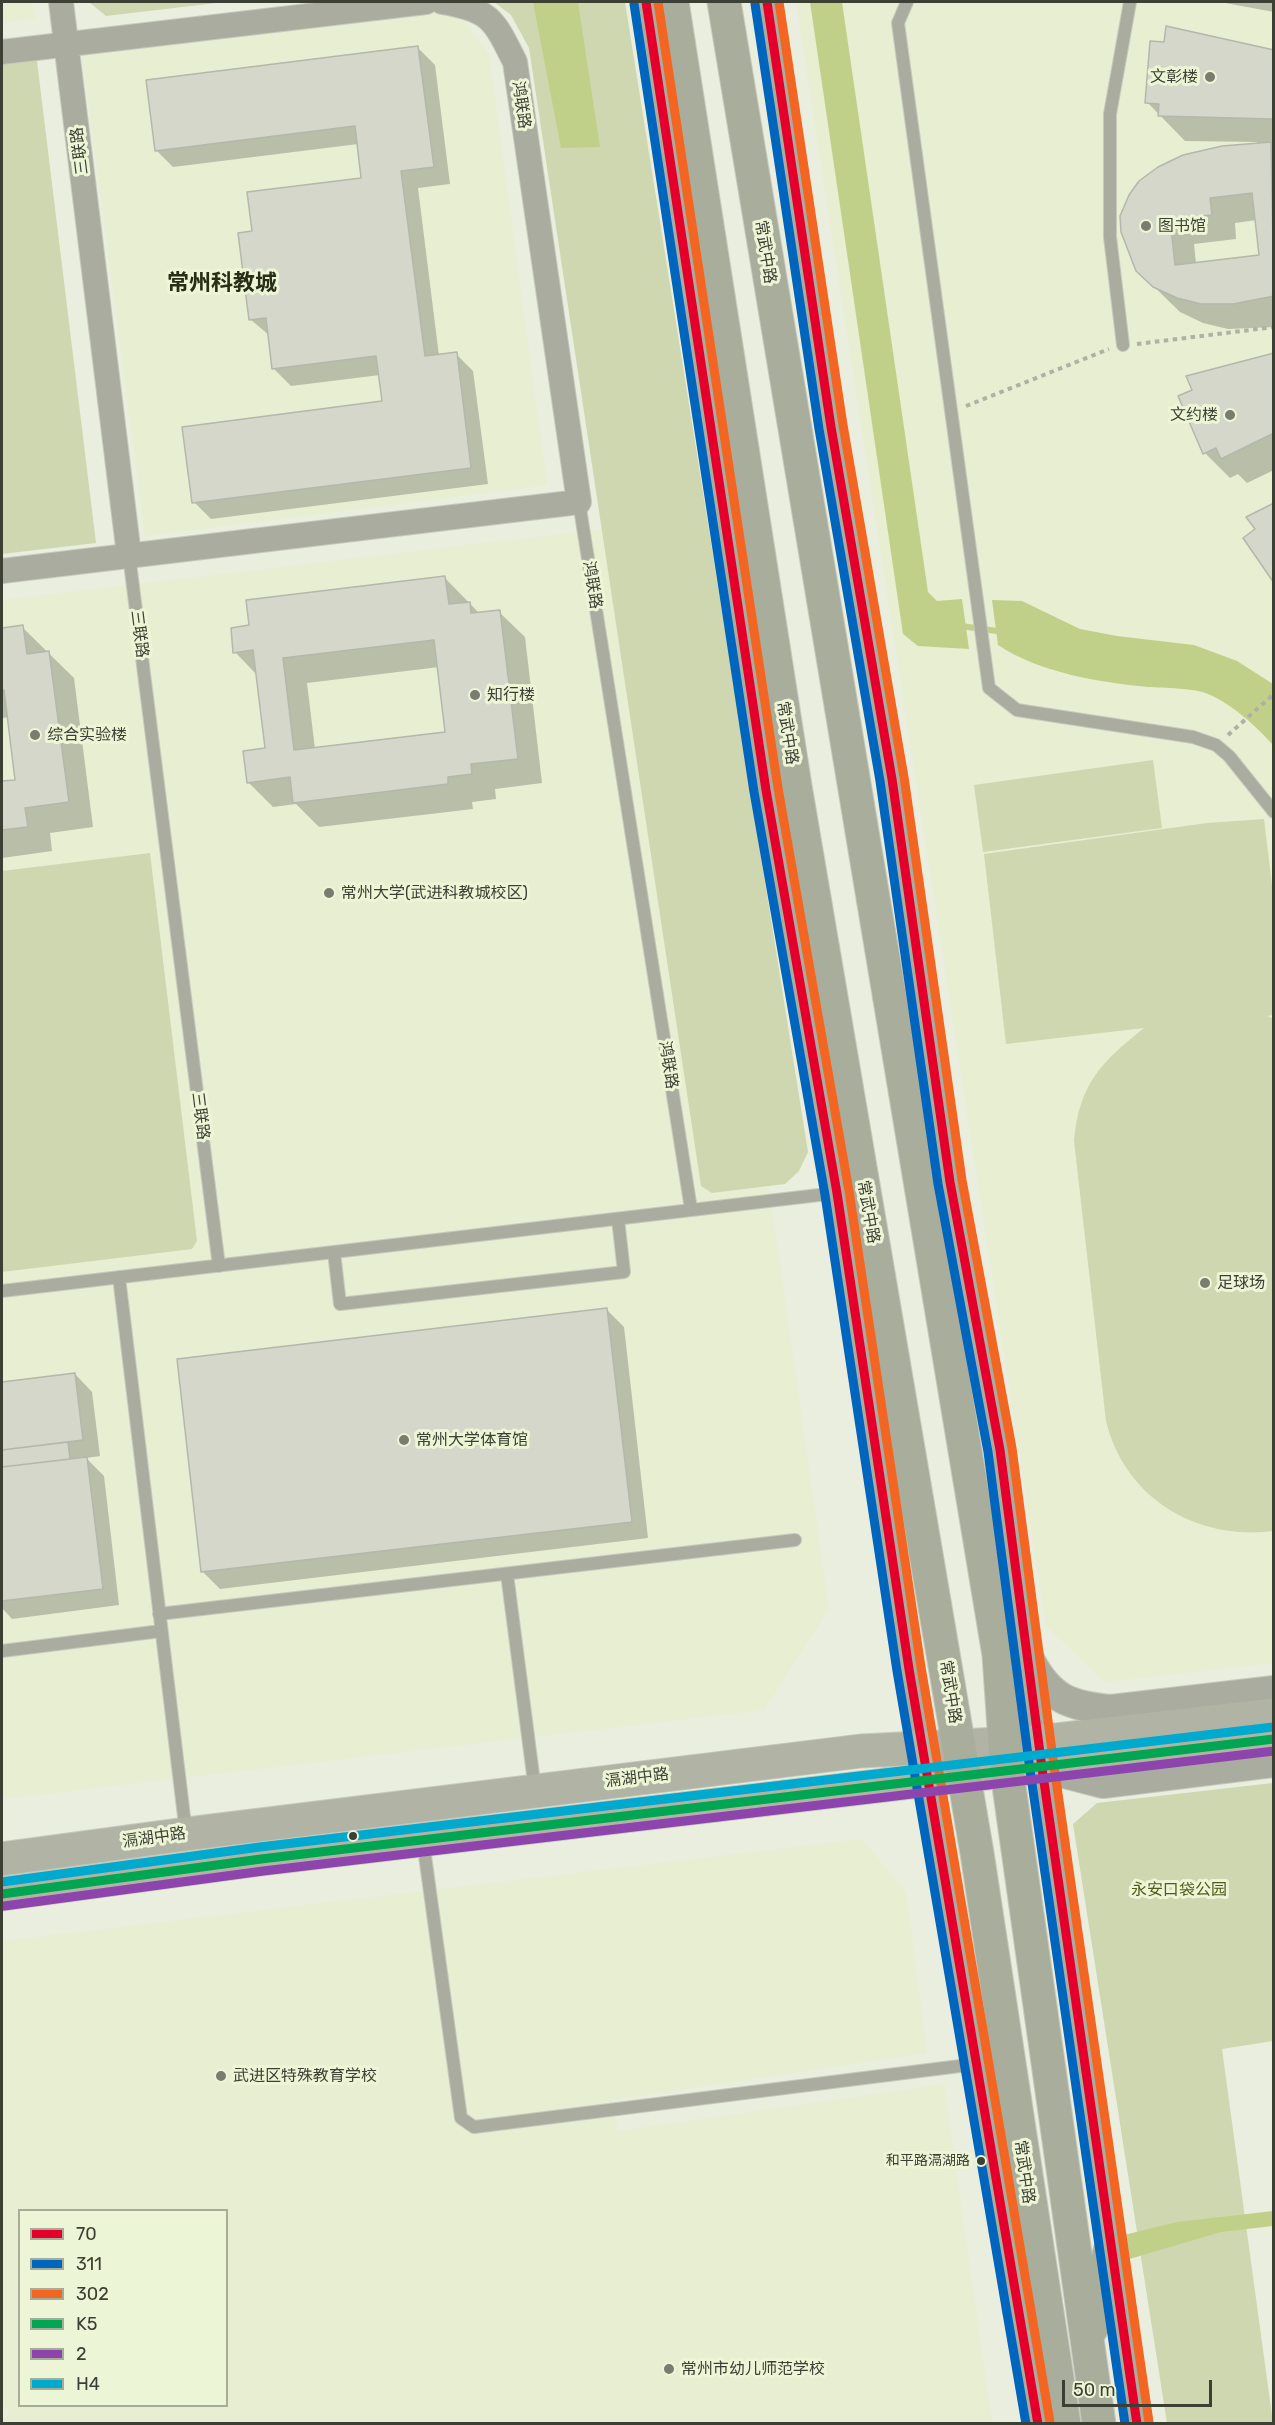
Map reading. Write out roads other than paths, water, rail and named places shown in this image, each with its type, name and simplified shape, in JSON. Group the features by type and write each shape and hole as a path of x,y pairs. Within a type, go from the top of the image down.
{"main road":[{"name":"常武中路","path":"672,2 795,786 961,1762 1064,2424"},
{"name":"常武中路","path":"724,2 999,1655 1006,1758 1099,2424"},
{"name":"滆湖中路","path":"1040,1755 1274,1715"},
{"name":"滆湖中路","path":"2,1894 423,1840 930,1781 961,1762 1274,1739"},
{"name":"滆湖中路","path":"2,1859 535,1790 861,1751 924,1747 961,1762"},
{"path":"1006,2231 1039,2270 1019,2309"},
{"path":"1087,2346 1110,2251"}],"street":[{"name":"三联路","path":"61,2 129,555"},
{"path":"2,52 426,2"},
{"name":"鸿联路","path":"442,2 474,7 497,25 515,62 579,502"},
{"path":"646,2 766,790 837,1193 906,1647 1038,2424"},
{"path":"767,2 831,428 892,779 950,1182 1000,1450 1040,1755 1110,2251 1137,2424"},
{"path":"2,571 579,502"},
{"path":"1028,1655 1038,1677 1054,1694 1068,1703 1086,1707 1111,1710 1274,1691"},
{"path":"1040,1755 1103,1783 1274,1762"}],"lane":[{"path":"907,2 898,22 988,688 1017,710 1193,737 1216,745 1229,756 1274,812"},
{"path":"1123,345 1110,237 1110,114 1130,2"},
{"name":"鸿联路","path":"579,502 691,1209"},
{"name":"三联路","path":"129,555 219,1266"},
{"path":"2,1291 837,1193"},
{"path":"334,1252 340,1304 624,1272 618,1219"},
{"path":"119,1277 186,1834"},
{"path":"159,1614 795,1540"},
{"path":"507,1574 535,1790"},
{"path":"2,1651 161,1631"},
{"path":"423,1840 461,2118 474,2127 977,2064"}],"waterway":[{"path":"961,626 1004,632"}],"place":[{"name":"文彰楼","path":"1210,77"},
{"name":"图书馆","path":"1146,226"},
{"name":"文约楼","path":"1230,415"},
{"name":"知行楼","path":"475,695"},
{"name":"综合实验楼","path":"35,735"},
{"name":"常州大学(武进科教城校区)","path":"329,893"},
{"name":"足球场","path":"1205,1283"},
{"name":"常州大学体育馆","path":"404,1440"},
{"name":"武进区特殊教育学校","path":"221,2076"},
{"name":"和平路滆湖路","path":"981,2161"},
{"name":"常州市幼儿师范学校","path":"669,2369"}],"district":[{"name":"常州科教城","path":"222,284"}],"park label":[{"name":"永安口袋公园","path":"1179,1890"}]}
